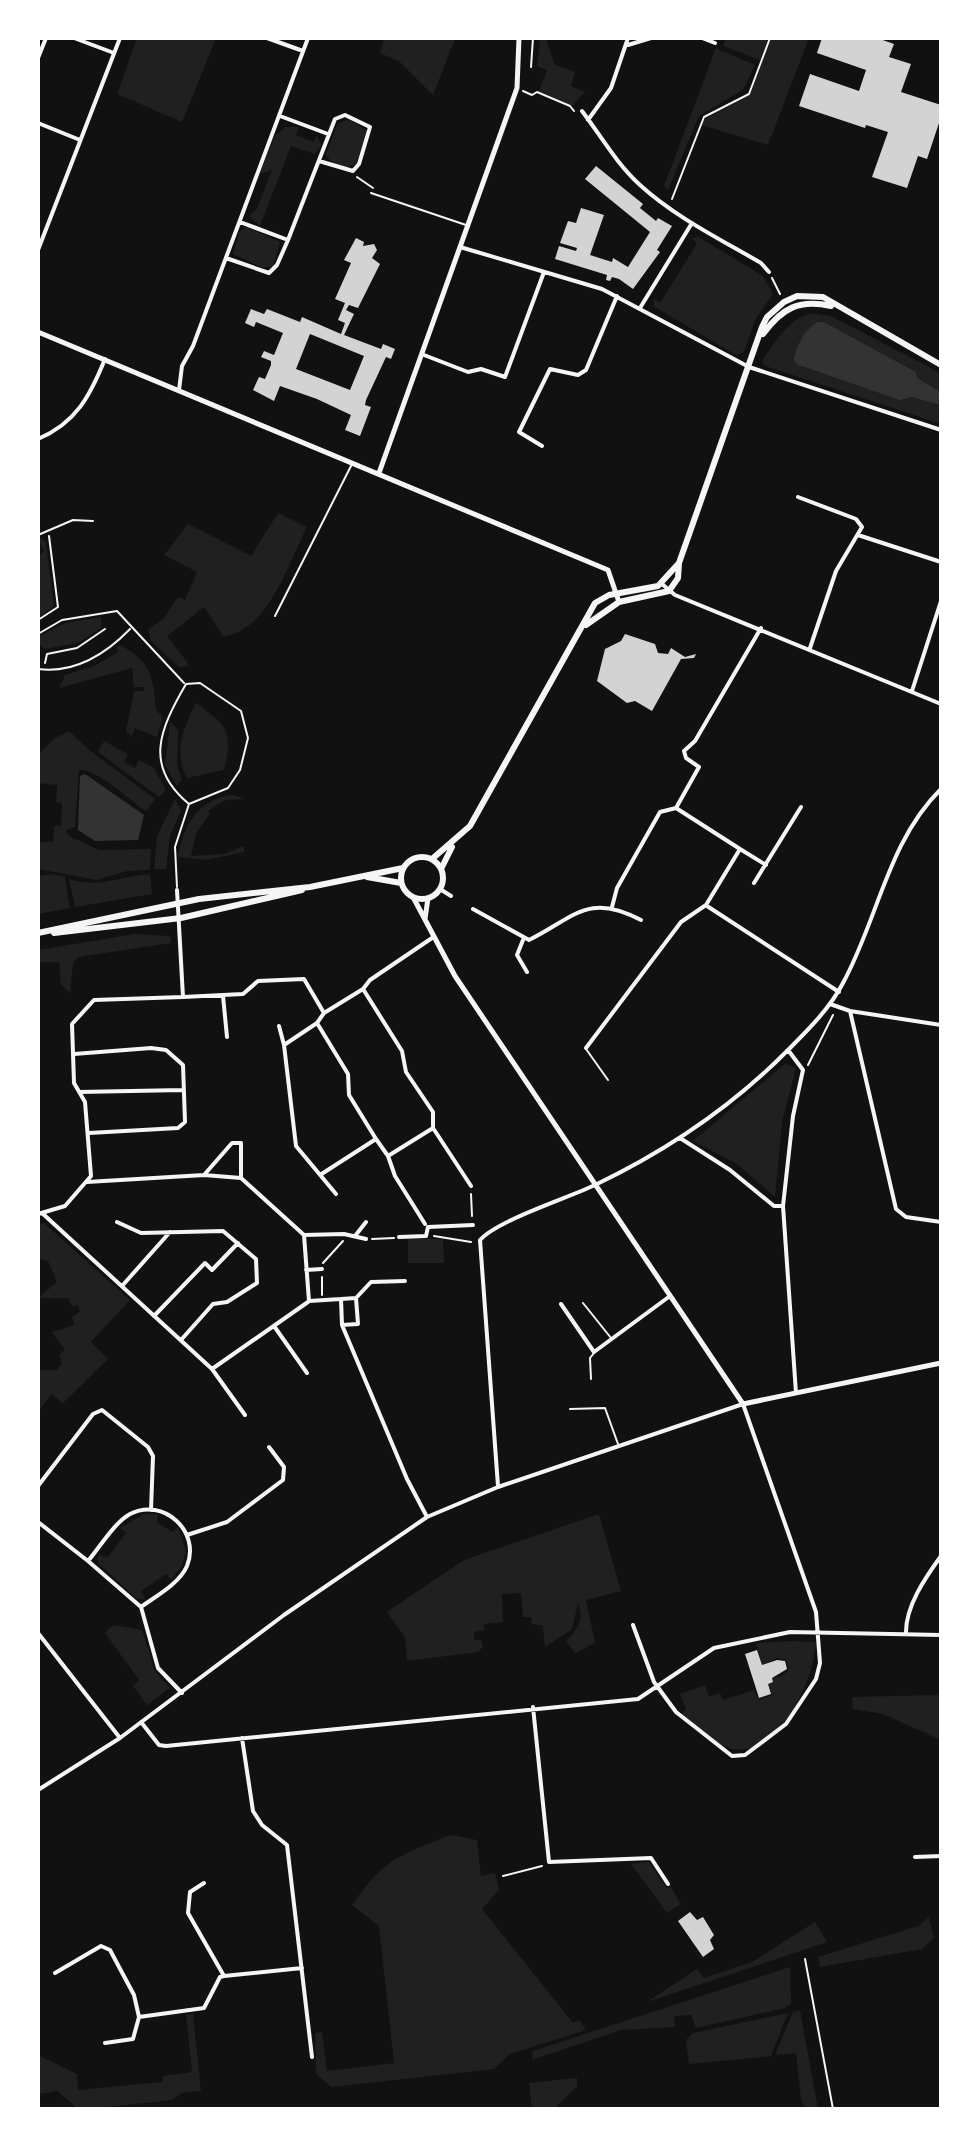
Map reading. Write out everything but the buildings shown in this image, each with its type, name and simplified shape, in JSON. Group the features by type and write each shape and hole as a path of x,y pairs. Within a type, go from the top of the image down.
{"main road":[{"path":"586,625 619,602 669,591 678,578 679,563 749,367 761,337 785,305 798,303 834,307 941,365"},
{"path":"38,934 178,903 310,887 364,877 403,868 416,858 432,859 470,826 586,625 595,603 617,593 662,584 679,563"},
{"path":"364,877 401,883 413,897 428,898 440,889 441,869 453,843"},
{"path":"432,859 441,869"},
{"path":"401,883 403,868"},
{"path":"38,934 181,918 286,896 310,887"}],"street":[{"path":"38,58 46,38"},
{"path":"74,38 114,53"},
{"path":"38,250 120,38"},
{"path":"267,38 304,51"},
{"path":"179,390 182,366 240,222 308,38"},
{"path":"379,473 424,355 517,88 519,38"},
{"path":"588,120 611,88 628,38"},
{"path":"628,45 651,38"},
{"path":"702,38 715,43"},
{"path":"582,111 622,167 641,186 692,223 761,263 769,272"},
{"path":"226,258 269,273 277,265 288,240 335,119 341,115 370,127 359,164 353,171 319,161"},
{"path":"280,116 328,134"},
{"path":"38,123 80,140"},
{"path":"240,222 288,240"},
{"path":"640,308 692,223"},
{"path":"38,228 45,231"},
{"path":"460,247 617,296 749,367 941,430"},
{"path":"502,384 544,272"},
{"path":"542,446 522,437 520,426 524,417 550,369 578,375 586,370 617,296"},
{"path":"38,332 608,570 619,602"},
{"path":"424,355 468,372 481,369 505,377"},
{"path":"38,439 65,425 82,408 105,359"},
{"path":"798,497 861,522 858,535 836,571 810,648"},
{"path":"858,535 941,562"},
{"path":"662,584 669,591 736,622 761,628 941,704"},
{"path":"912,691 941,601"},
{"path":"612,907 617,888 660,812 676,808 699,767 686,758 684,751 695,741 761,628"},
{"path":"498,1487 480,1240 598,1184 680,1137 736,1096 788,1050 839,992 905,833 941,789"},
{"path":"754,883 801,807"},
{"path":"676,808 766,865"},
{"path":"586,1048 681,922 706,905 740,849"},
{"path":"440,889 451,896"},
{"path":"177,890 181,918 183,997"},
{"path":"413,897 432,938 743,1404 816,1612 819,1671 807,1695 786,1724 745,1755 732,1756 676,1712 658,1688 633,1625"},
{"path":"425,920 428,898"},
{"path":"706,905 839,992"},
{"path":"473,909 523,940 529,940 582,909 612,907 641,920"},
{"path":"284,1045 317,1023 324,1013 363,989 370,980 432,938"},
{"path":"523,940 517,955 527,972"},
{"path":"40,1213 65,1206 91,1176 85,1102 74,1083 72,1024 94,1000 243,994 258,981 304,979 324,1013"},
{"path":"363,989 402,1051 406,1072 433,1112 433,1128 471,1186"},
{"path":"223,996 227,1037"},
{"path":"828,1006 941,1025"},
{"path":"850,1011 896,1209 906,1217 941,1222"},
{"path":"317,1023 348,1074 349,1095 388,1156 395,1176 425,1224"},
{"path":"279,1026 296,1146 336,1194"},
{"path":"73,1054 166,1050 183,1065 185,1122 178,1128 89,1133"},
{"path":"788,1050 803,1067 787,1155 783,1206 796,1393"},
{"path":"79,1092 183,1090"},
{"path":"388,1156 433,1128"},
{"path":"680,1137 730,1170 774,1206 783,1206"},
{"path":"320,1175 376,1139"},
{"path":"204,1175 232,1143 241,1143 241,1178"},
{"path":"87,1182 204,1175 241,1178 304,1235 352,1235 366,1239"},
{"path":"40,1213 212,1369 245,1415"},
{"path":"117,1222 141,1233 223,1231 256,1259 257,1283 227,1302 213,1304 181,1340"},
{"path":"352,1235 366,1222"},
{"path":"399,1237 426,1236 428,1227 473,1225"},
{"path":"122,1286 170,1232"},
{"path":"304,1235 309,1301"},
{"path":"154,1316 205,1263 212,1270 238,1243"},
{"path":"306,1270 322,1269"},
{"path":"212,1369 309,1301 356,1298 371,1282 405,1281"},
{"path":"561,1304 594,1352 670,1296"},
{"path":"342,1325 358,1324 356,1298"},
{"path":"341,1299 342,1325 407,1479 427,1517"},
{"path":"274,1326 307,1373"},
{"path":"38,1790 120,1738 284,1615 427,1517 498,1487 605,1452 618,1444 743,1404 941,1363"},
{"path":"38,1486 93,1414 102,1410 148,1447 153,1456 151,1510"},
{"path":"187,1535 227,1522 283,1480 284,1467 269,1447"},
{"path":"88,1561 126,1517 151,1510 172,1516 187,1535 190,1553 183,1573 141,1607"},
{"path":"38,1522 141,1607 158,1668 182,1693"},
{"path":"906,1634 905,1624 918,1593 941,1556"},
{"path":"141,1722 159,1745 638,1699 714,1648 763,1636 819,1631 941,1635"},
{"path":"38,1633 120,1738"},
{"path":"533,1707 549,1862 651,1858 668,1884"},
{"path":"242,1738 253,1811 262,1825 287,1845 312,2057"},
{"path":"915,1857 941,1856"},
{"path":"204,1883 190,1892 188,1913 224,1976"},
{"path":"55,1973 101,1946 110,1950 134,1995 139,2017 133,2039 105,2043"},
{"path":"139,2017 204,2008 220,1977 302,1968"}],"lane":[{"path":"371,193 467,226"},
{"path":"275,616 353,461"},
{"path":"38,535 73,520 93,521"},
{"path":"38,634 70,618 117,611 186,684 200,683 241,711 248,729 245,755 228,788 189,804 175,847 177,890"},
{"path":"38,669 69,668 90,660 131,629"},
{"path":"186,684 168,716 159,758 169,784 189,804"},
{"path":"586,1048 608,1080"},
{"path":"583,1303 611,1339"},
{"path":"591,1379 590,1358 594,1352"},
{"path":"570,1409 605,1408 618,1444"}],"path":[{"path":"531,67 533,38"},
{"path":"669,206 704,117 749,94 770,38"},
{"path":"517,88 532,95 537,92 570,106 575,113 582,111"},
{"path":"353,171 360,181 374,185 371,193"},
{"path":"38,620 58,607 48,532"},
{"path":"43,670 47,654 77,648 105,629"},
{"path":"803,1067 810,1064 833,1015 828,1006"},
{"path":"471,1186 473,1225"},
{"path":"323,1300 322,1269 352,1235"},
{"path":"426,1236 466,1242 480,1240"},
{"path":"366,1239 399,1237"},
{"path":"503,1876 549,1862"},
{"path":"805,1959 833,2109"}],"shaded area":[{"path":"137,38 216,38 182,122 117,94"},
{"path":"384,38 455,39 433,95 400,62 380,53"},
{"path":"726,38 768,39 760,60 723,46"},
{"path":"771,38 809,38 768,145 701,125 705,119 750,95"},
{"path":"546,39 555,65 575,72 571,86 585,92 572,106 539,91 547,70 537,66 540,40"},
{"path":"716,48 755,65 743,90 699,116 668,190 664,186"},
{"path":"349,119 367,131 356,164 345,168 332,163 326,155 337,124"},
{"path":"286,127 299,127 296,135 314,142 317,135 321,145 315,154 291,146 260,226 249,216 257,209 272,170 260,174 275,135"},
{"path":"246,227 280,242 273,266 263,268 233,254 239,232"},
{"path":"697,236 763,276 773,294 755,320 744,352 736,355 653,306 654,299 661,302 697,243 692,239"},
{"path":"811,313 831,316 941,374 941,392 917,378 916,372 824,322 811,330 804,340 802,367 900,399 926,399 941,405 941,424 765,366 762,361 783,332"},
{"path":"817,322 824,322 916,372 917,378 941,392 941,405 912,397 900,400 798,365 794,360 799,343"},
{"path":"278,513 307,527 265,609 239,632 223,636 204,607 167,636 187,662 188,666 179,667 151,641 148,630 164,618 178,597 185,600 197,572 164,555 188,524 251,556"},
{"path":"42,538 46,543 54,606 38,618 38,557 44,551 38,539"},
{"path":"101,617 101,628 78,643 45,649 38,643 38,637 65,623"},
{"path":"120,645 144,664 151,679 156,710 163,717 157,737 135,728 132,735 141,742 126,732 134,691 144,691 144,687 134,687 132,668 59,688 65,675 94,666 118,652 116,647"},
{"path":"196,703 225,730 228,738 227,757 224,770 187,778 181,759 182,740"},
{"path":"170,722 178,730 177,765 182,779 177,786 165,765"},
{"path":"69,731 155,799 146,811 95,774 79,770 75,827 66,830 69,836 99,850 151,849 150,870 127,871 96,880 38,869 38,842 53,842 54,826 61,826 62,803 56,802 57,785 38,783 38,750 41,752 54,739"},
{"path":"104,741 128,754 124,762 135,768 139,760 153,767 166,790 159,797 98,752"},
{"path":"85,774 144,815 138,840 95,841 78,830 80,776"},
{"path":"233,795 245,799 225,800 208,811 210,814 196,833 191,856 224,854 244,846 244,852 206,860 178,857 184,834 202,807 221,797"},
{"path":"175,799 181,811 170,835 166,869 154,869 157,836"},
{"path":"51,874 65,877 70,908 38,914 38,876"},
{"path":"150,874 152,894 75,907 69,879 90,883"},
{"path":"135,934 170,936 171,943 78,957 73,964 70,993 61,984 59,962 38,962 38,950"},
{"path":"785,1064 796,1068 782,1122 775,1197 737,1164 693,1141"},
{"path":"44,1223 130,1300 91,1342 108,1359 63,1403 51,1394 38,1412 38,1370 57,1370 62,1363 59,1355 65,1350 52,1332 74,1325 72,1317 80,1311 78,1305 72,1306 68,1298 38,1298 57,1282 48,1261 38,1259 38,1224"},
{"path":"408,1239 443,1239 444,1263 408,1263"},
{"path":"144,1514 158,1514 157,1522 172,1532 178,1527 186,1551 182,1566 171,1580 166,1574 141,1591 145,1599 137,1599 99,1564 97,1558 100,1554 107,1558 126,1533 120,1528"},
{"path":"599,1514 621,1591 586,1600 595,1643 575,1653 566,1641 579,1624 581,1615 578,1604 572,1629 545,1647 543,1626 532,1624 531,1617 523,1617 521,1593 502,1594 503,1622 484,1624 484,1630 474,1632 474,1640 481,1640 483,1647 478,1652 407,1661 405,1637 387,1612 464,1560"},
{"path":"113,1625 142,1630 155,1671 170,1688 147,1705 133,1686 139,1680 105,1633"},
{"path":"816,1642 809,1676 791,1713 766,1741 750,1748 726,1747 681,1715 686,1709 680,1694 705,1685 709,1697 720,1693 723,1700 754,1690 759,1700 772,1695 768,1684 773,1682 772,1678 782,1676 789,1669 786,1660 777,1658 762,1665 756,1643"},
{"path":"941,1695 941,1740 883,1714 853,1709 852,1697"},
{"path":"450,1835 477,1840 481,1876 495,1873 499,1890 482,1909 573,2023 579,2020 586,2030 510,2054 494,2069 331,2087 316,2074 315,2033 322,2032 327,2071 394,2063 379,1926 352,1905 374,1877 394,1860"},
{"path":"649,1862 681,1904 667,1913 631,1864"},
{"path":"929,1917 934,1938 922,1949 820,1967 818,1957 918,1926"},
{"path":"815,1922 827,1942 647,2002 697,1969 704,1978 752,1962"},
{"path":"790,1967 791,2003 785,2008 696,2028 691,2015 674,2016 675,2027 621,2030 532,2060 533,2051"},
{"path":"800,2010 818,2109 806,2109 801,2099 796,2053 775,2055 793,2012"},
{"path":"788,2013 771,2056 689,2064 686,2040 693,2033"},
{"path":"193,2014 201,2091 182,2093 172,2100 89,2109 78,2109 57,2091 38,2094 38,2055 77,2074 78,2090 163,2082 163,2076 192,2072 186,2015"},
{"path":"577,2078 577,2086 554,2109 532,2109 529,2083"}]}
